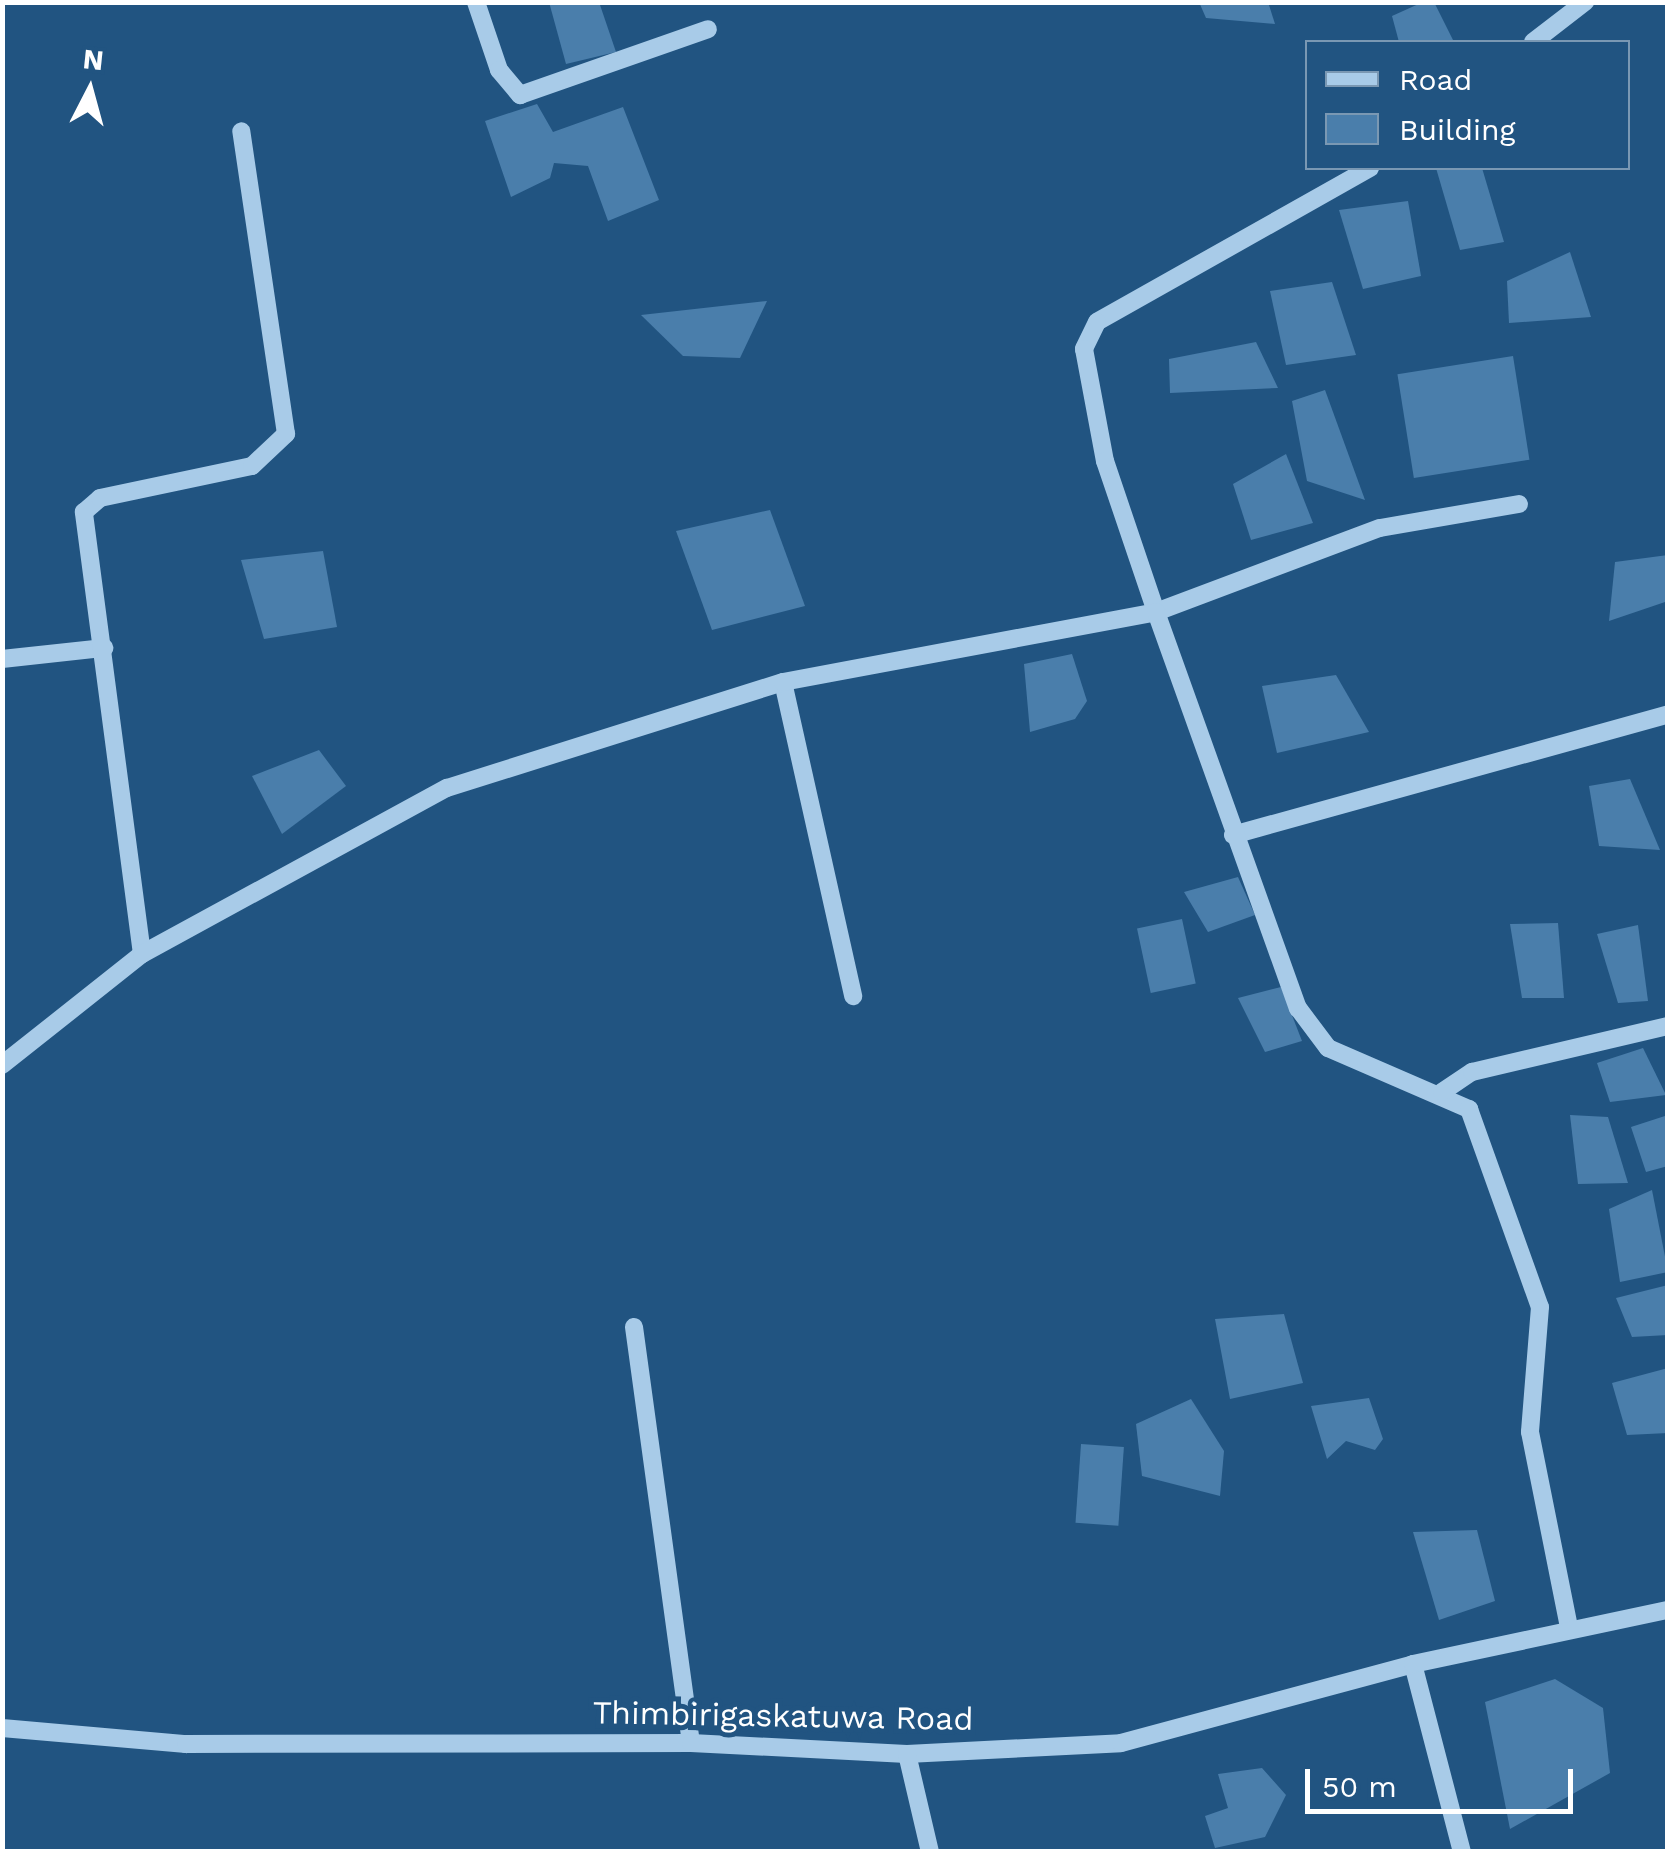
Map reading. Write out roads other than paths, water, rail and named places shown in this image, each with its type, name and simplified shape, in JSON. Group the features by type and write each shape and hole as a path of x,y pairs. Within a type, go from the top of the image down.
{"street":[{"path":"476,2 499,70 520,95 708,29"},
{"path":"1536,40 1585,2"},
{"path":"142,954 84,512 100,498 252,466 286,434 241,131"},
{"path":"1366,170 1096,322 1084,349 1105,461 1233,835 1298,1008 1328,1048 1442,1092 1469,1108 1540,1306 1530,1432 1570,1628"},
{"path":"2,1065 142,954 447,788 783,682 1156,612 1380,528 1519,504"},
{"path":"2,660 104,648"},
{"path":"783,682 853,996"},
{"path":"1233,835 1668,714"},
{"path":"1442,1092 1472,1072 1668,1026"},
{"path":"634,1327 691,1743"},
{"name":"Thimbirigaskatuwa Road","path":"2,1728 186,1744 691,1743 907,1754 1121,1744 1413,1664 1668,1610"},
{"path":"1413,1664 1462,1852"},
{"path":"907,1754 930,1852"}]}
